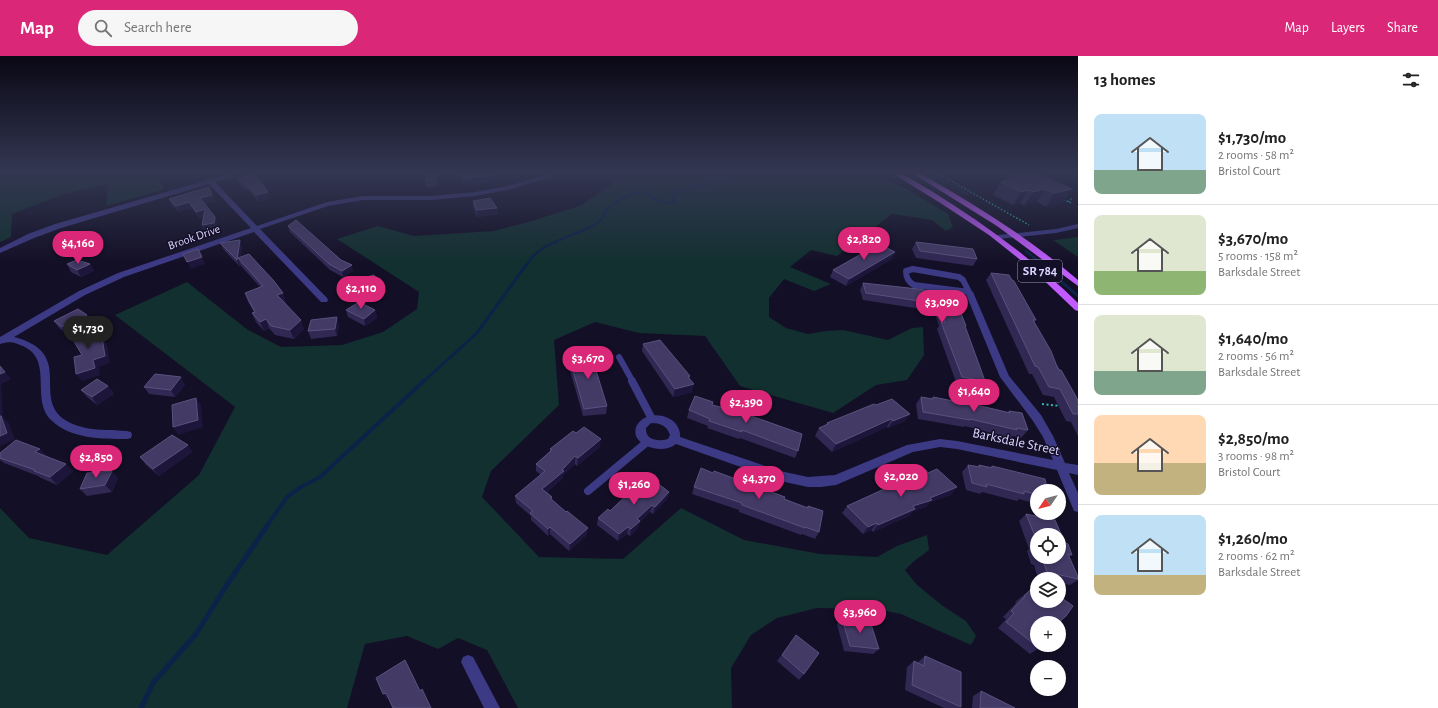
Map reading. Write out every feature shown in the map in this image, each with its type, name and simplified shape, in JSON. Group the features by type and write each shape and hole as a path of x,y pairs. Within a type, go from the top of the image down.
{"main road":[{"name":"SR 784","path":"948,203 998,237 1040,271 1078,308"},
{"name":"SR 784","path":"968,203 1017,235 1078,284"}],"street":[{"path":"0,251 48,230 136,203"},
{"path":"231,203 324,300"},
{"name":"Brook Drive","path":"3,339 82,293 108,281 255,228 330,203"},
{"path":"998,237 1040,233 1078,226"},
{"path":"969,292 1005,377 1037,418 1048,436 1078,507"},
{"path":"3,339 24,342 33,347 41,355 44,364 48,407 53,416 60,422 86,432 106,435 127,435"},
{"path":"648,420 663,420 672,426 675,435 674,439 663,446 658,446 647,442 641,434 641,426 648,420"},
{"name":"Barksdale Street","path":"674,439 795,481 811,483 836,480 911,448 940,443 957,445 1078,470"},
{"path":"468,662 492,708"}],"lane":[{"path":"914,269 954,275 963,280 969,292 914,285 907,279 906,271 914,269"},
{"path":"619,357 652,419"},
{"path":"588,491 647,442"}],"path":[{"path":"992,203 1040,233"},
{"path":"1042,404 1064,407"}],"green space":[{"path":"0,203 39,203 12,214 11,237 0,242"},
{"path":"106,203 115,203 106,206"},
{"path":"584,203 930,203 948,214 953,227 946,231 932,220 892,214 837,256 811,250 790,267 831,284 814,291 784,279 769,298 769,317 786,328 808,334 843,330 888,340 912,328 923,327 924,355 907,380 876,385 833,413 740,386 705,336 639,333 595,322 554,340 559,405 491,471 482,497 539,557 623,559 681,508 744,540 820,554 877,557 897,546 927,535 929,550 905,570 917,585 943,606 966,621 976,636 971,645 901,614 876,609 817,608 777,618 751,635 731,668 732,708 518,708 487,650 458,638 438,649 407,636 365,644 347,708 0,708 0,508 29,538 107,555 199,475 235,407 115,315 187,282 248,330 281,347 342,345 383,332 417,309 419,292 337,239 378,226 414,236 494,231"},
{"path":"1078,237 1078,257 1053,240"}],"building":[{"path":"173,203 184,203 176,206"},
{"path":"190,203 204,203 215,217 214,223 202,225 205,209 196,212"},
{"path":"474,203 494,203 497,208 477,210"},
{"path":"296,220 341,260 352,265 342,271 329,264 288,226"},
{"path":"240,240 237,260 220,243"},
{"path":"916,242 973,249 977,259 920,251"},
{"path":"879,244 895,252 849,279 833,270"},
{"path":"198,249 202,257 187,262 183,254"},
{"path":"249,254 283,293 277,295 301,320 290,330 271,326 266,319 260,322 252,313 255,312 245,293 263,286 238,258"},
{"path":"77,260 90,264 77,270 67,264"},
{"path":"991,273 1009,275 1014,281 1036,320 1033,320 1051,351 1059,370 1061,370 1078,400 1078,414 1073,414 1060,389 1049,387 1038,367 1035,366"},
{"path":"374,275 379,283 360,289 355,280"},
{"path":"863,283 918,289 956,296 961,307 958,306 985,381 962,377 941,322 945,323 939,304 866,293"},
{"path":"359,302 375,310 364,319 346,310"},
{"path":"78,309 87,315 62,327 54,321"},
{"path":"337,317 335,329 308,331 311,320"},
{"path":"97,328 102,337 105,356 93,360 95,368 76,374 74,357 82,355 72,338"},
{"path":"660,340 690,376 688,377 694,384 675,389 643,344"},
{"path":"590,351 607,406 584,409 570,360 572,359 570,353"},
{"path":"0,366 5,372 0,374"},
{"path":"155,374 181,377 171,390 144,387"},
{"path":"97,379 108,386 92,397 81,390"},
{"path":"695,396 713,402 712,405 737,411 802,434 798,451 742,430 742,432 709,421 710,419 689,410"},
{"path":"921,397 933,399 933,397 964,402 1010,413 1009,411 1022,413 1028,430 1016,428 1017,430 970,419 923,412"},
{"path":"196,398 198,420 173,427 172,405"},
{"path":"892,399 910,414 893,421 891,419 836,444 819,428 828,424 827,423 874,404 876,405"},
{"path":"0,416 7,433 0,436"},
{"path":"584,427 601,439 578,458 575,456 562,470 564,471 542,489 566,512 567,511 588,528 570,544 550,527 548,529 530,513 533,511 515,496 545,471 536,464 552,450 550,449 573,431 576,433"},
{"path":"172,435 188,445 153,469 140,457"},
{"path":"16,440 40,449 35,452 66,464 50,477 34,471 35,470 0,458 0,453"},
{"path":"968,465 980,467 979,465 992,468 992,466 1045,479 1046,484 1030,484 1030,493 1024,491 1024,494 986,484 987,487 972,483"},
{"path":"701,468 713,473 714,471 785,497 784,499 808,508 808,506 823,511 819,532 742,505 742,503 694,487"},
{"path":"937,469 957,487 930,498 932,500 913,506 915,509 878,525 877,523 868,527 847,506 926,470 928,473"},
{"path":"112,471 105,485 80,489 87,473"},
{"path":"648,476 669,492 655,507 652,505 637,519 640,521 631,529 628,527 619,534 598,518 608,509 610,511 633,489 634,491"},
{"path":"1026,514 1030,515 1030,520 1055,520 1058,528 1032,528"},
{"path":"1066,543 1068,544 1072,555 1068,554 1078,579 1066,576 1066,572 1047,572 1044,564 1066,564"},
{"path":"1030,590 1030,608 1066,608 1066,601 1073,606 1066,616 1030,616 1030,641 1006,622 1014,613 1011,611"},
{"path":"842,618 870,621 879,649 850,646"},
{"path":"796,635 819,653 804,674 782,655"},
{"path":"925,656 961,672 961,707 912,685 914,661 924,666"},
{"path":"405,660 420,691 422,689 431,708 395,708 394,706 393,708 386,693 383,694 376,678"},
{"path":"981,691 1015,708 980,708"}],"waterway":[{"path":"526,266 533,256 540,250 591,227 600,221 608,208 615,203"},
{"path":"1026,251 1044,266"},
{"path":"423,382 477,333 526,265"},
{"path":"1042,265 1078,296"},
{"path":"266,527 287,497 301,487 320,477 424,381"},
{"path":"141,708 153,683 196,634 228,583 267,526"}]}
